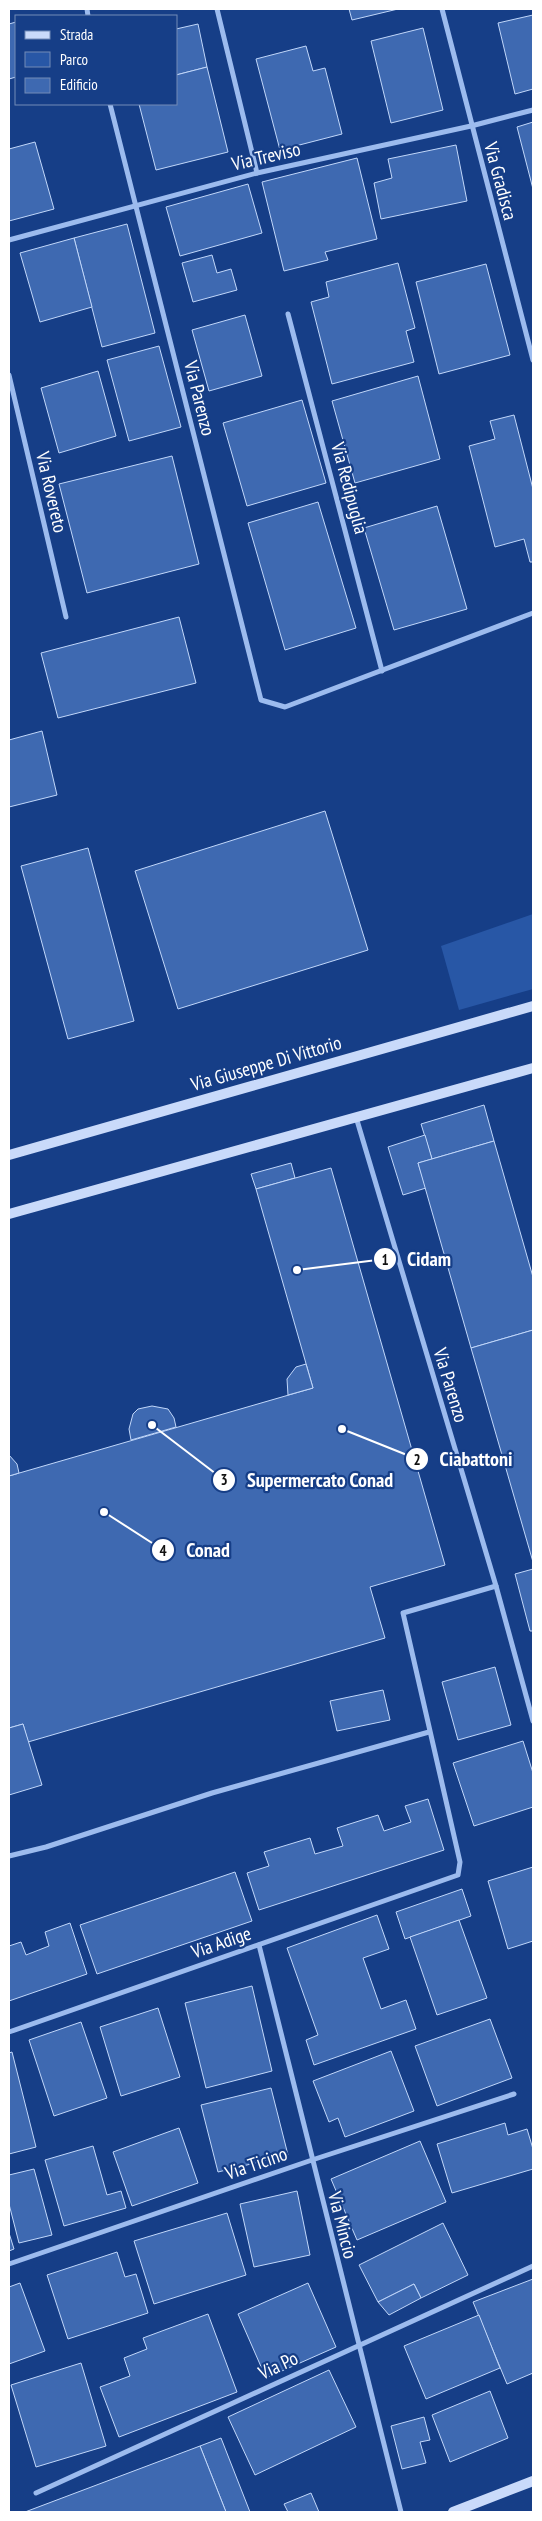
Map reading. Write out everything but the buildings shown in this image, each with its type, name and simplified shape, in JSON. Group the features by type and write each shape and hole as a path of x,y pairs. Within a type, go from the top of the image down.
{"street":[{"path":"217,9 257,172"},
{"name":"Via Gradisca","path":"442,9 533,360"},
{"name":"Via Parenzo","path":"110,105 261,700 285,707 382,670"},
{"name":"Via Treviso","path":"9,240 257,172 471,126 533,110"},
{"name":"Via Redipuglia","path":"288,314 382,670"},
{"name":"Via Rovereto","path":"9,375 66,617"},
{"path":"382,670 533,613"},
{"name":"Via Giuseppe Di Vittorio","path":"9,1155 533,1006"},
{"path":"9,1214 533,1068"},
{"name":"Via Parenzo","path":"356,1116 496,1586 533,1721"},
{"path":"9,1856 212,1793 429,1732 403,1613 496,1586"},
{"name":"Via Adige","path":"9,2032 458,1875 460,1862 429,1732"},
{"name":"Via Mincio","path":"259,1945 401,2512"},
{"name":"Via Ticino","path":"9,2264 312,2160 514,2094"},
{"name":"Via Po","path":"36,2493 533,2266"},
{"path":"453,2512 533,2481"}],"green space":[{"path":"533,914 533,989 459,1010 441,946"}],"place":[{"name":"Cidam","path":"297,1270"},
{"name":"Supermercato Conad","path":"152,1425"},
{"name":"Ciabattoni","path":"342,1429"},
{"name":"Conad","path":"104,1512"}]}
